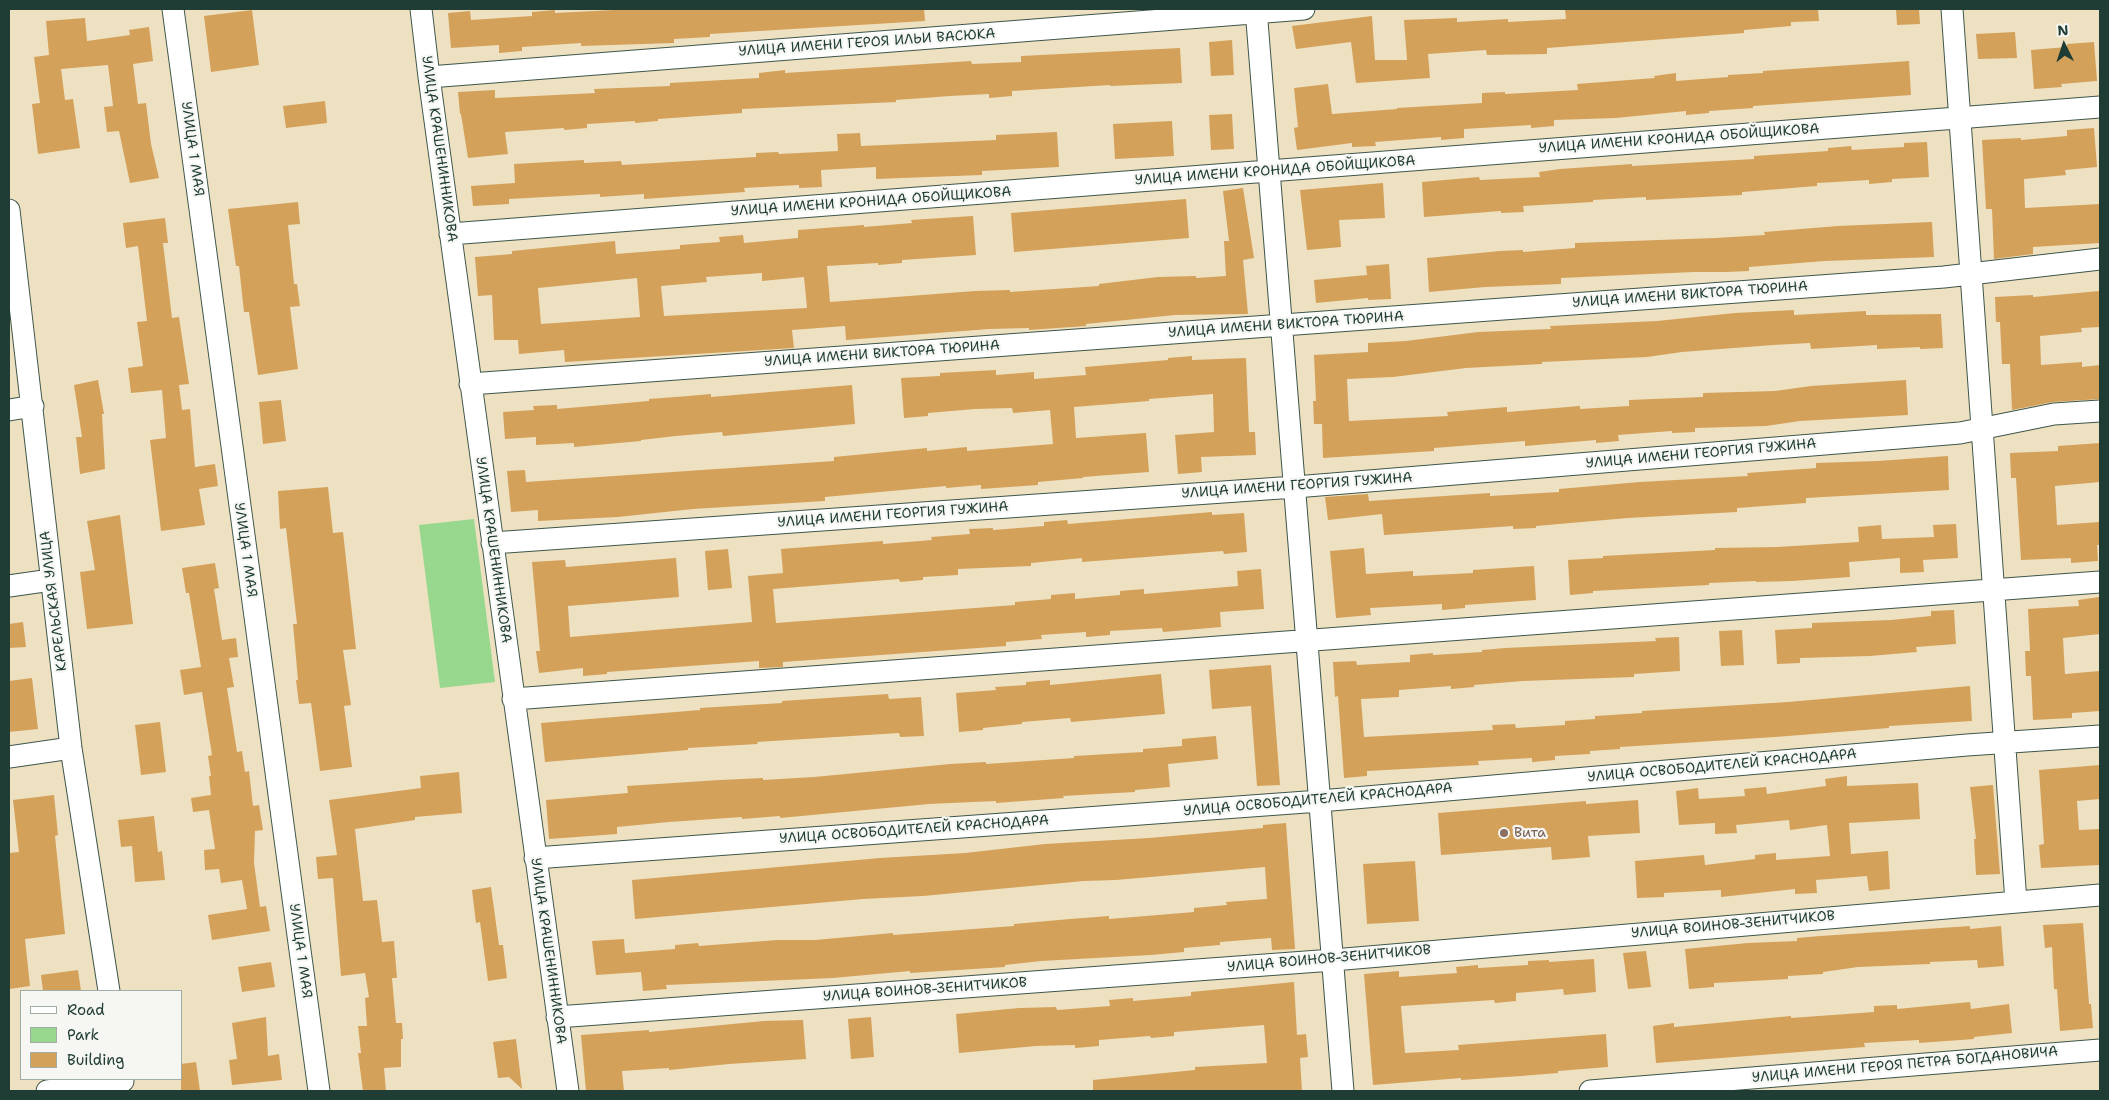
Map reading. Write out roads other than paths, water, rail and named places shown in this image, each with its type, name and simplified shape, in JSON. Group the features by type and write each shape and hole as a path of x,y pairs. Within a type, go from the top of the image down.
{"street":[{"name":"УЛИЦА 1 МАЯ","path":"173,9 319,1091"},
{"name":"УЛИЦА КРАШЕНИННИКОВА","path":"421,9 470,384 568,1091"},
{"name":"УЛИЦА ИМЕНИ ГЕРОЯ ИЛЬИ ВАСЮКА","path":"429,77 1257,11 1304,9"},
{"path":"1952,9 2016,902"},
{"path":"1257,11 1343,1091"},
{"name":"УЛИЦА ИМЕНИ КРОНИДА ОБОЙЩИКОВА","path":"450,234 2100,107"},
{"name":"КАРЕЛЬСКАЯ УЛИЦА","path":"9,210 71,748 109,990"},
{"name":"УЛИЦА ИМЕНИ ВИКТОРА ТЮРИНА","path":"470,384 1971,274 2100,259"},
{"path":"9,410 33,406"},
{"name":"УЛИЦА ИМЕНИ ГЕОРГИЯ ГУЖИНА","path":"492,543 1295,487 1950,434 2054,414 2100,411"},
{"path":"9,586 51,580"},
{"path":"513,700 1307,642 1993,588 2100,582"},
{"name":"УЛИЦА ОСВОБОДИТЕЛЕЙ КРАСНОДАРА","path":"535,858 1320,801 2004,742 2100,736"},
{"path":"9,756 71,748"},
{"name":"УЛИЦА ВОИНОВ-ЗЕНИТЧИКОВ","path":"557,1016 1332,960 2100,895"},
{"name":"УЛИЦА ИМЕНИ ГЕРОЯ ПЕТРА БОГДАНОВИЧА","path":"1590,1091 2100,1050"},
{"path":"47,1091 124,1084"}],"place":[{"name":"Вита","path":"1504,833"}]}
